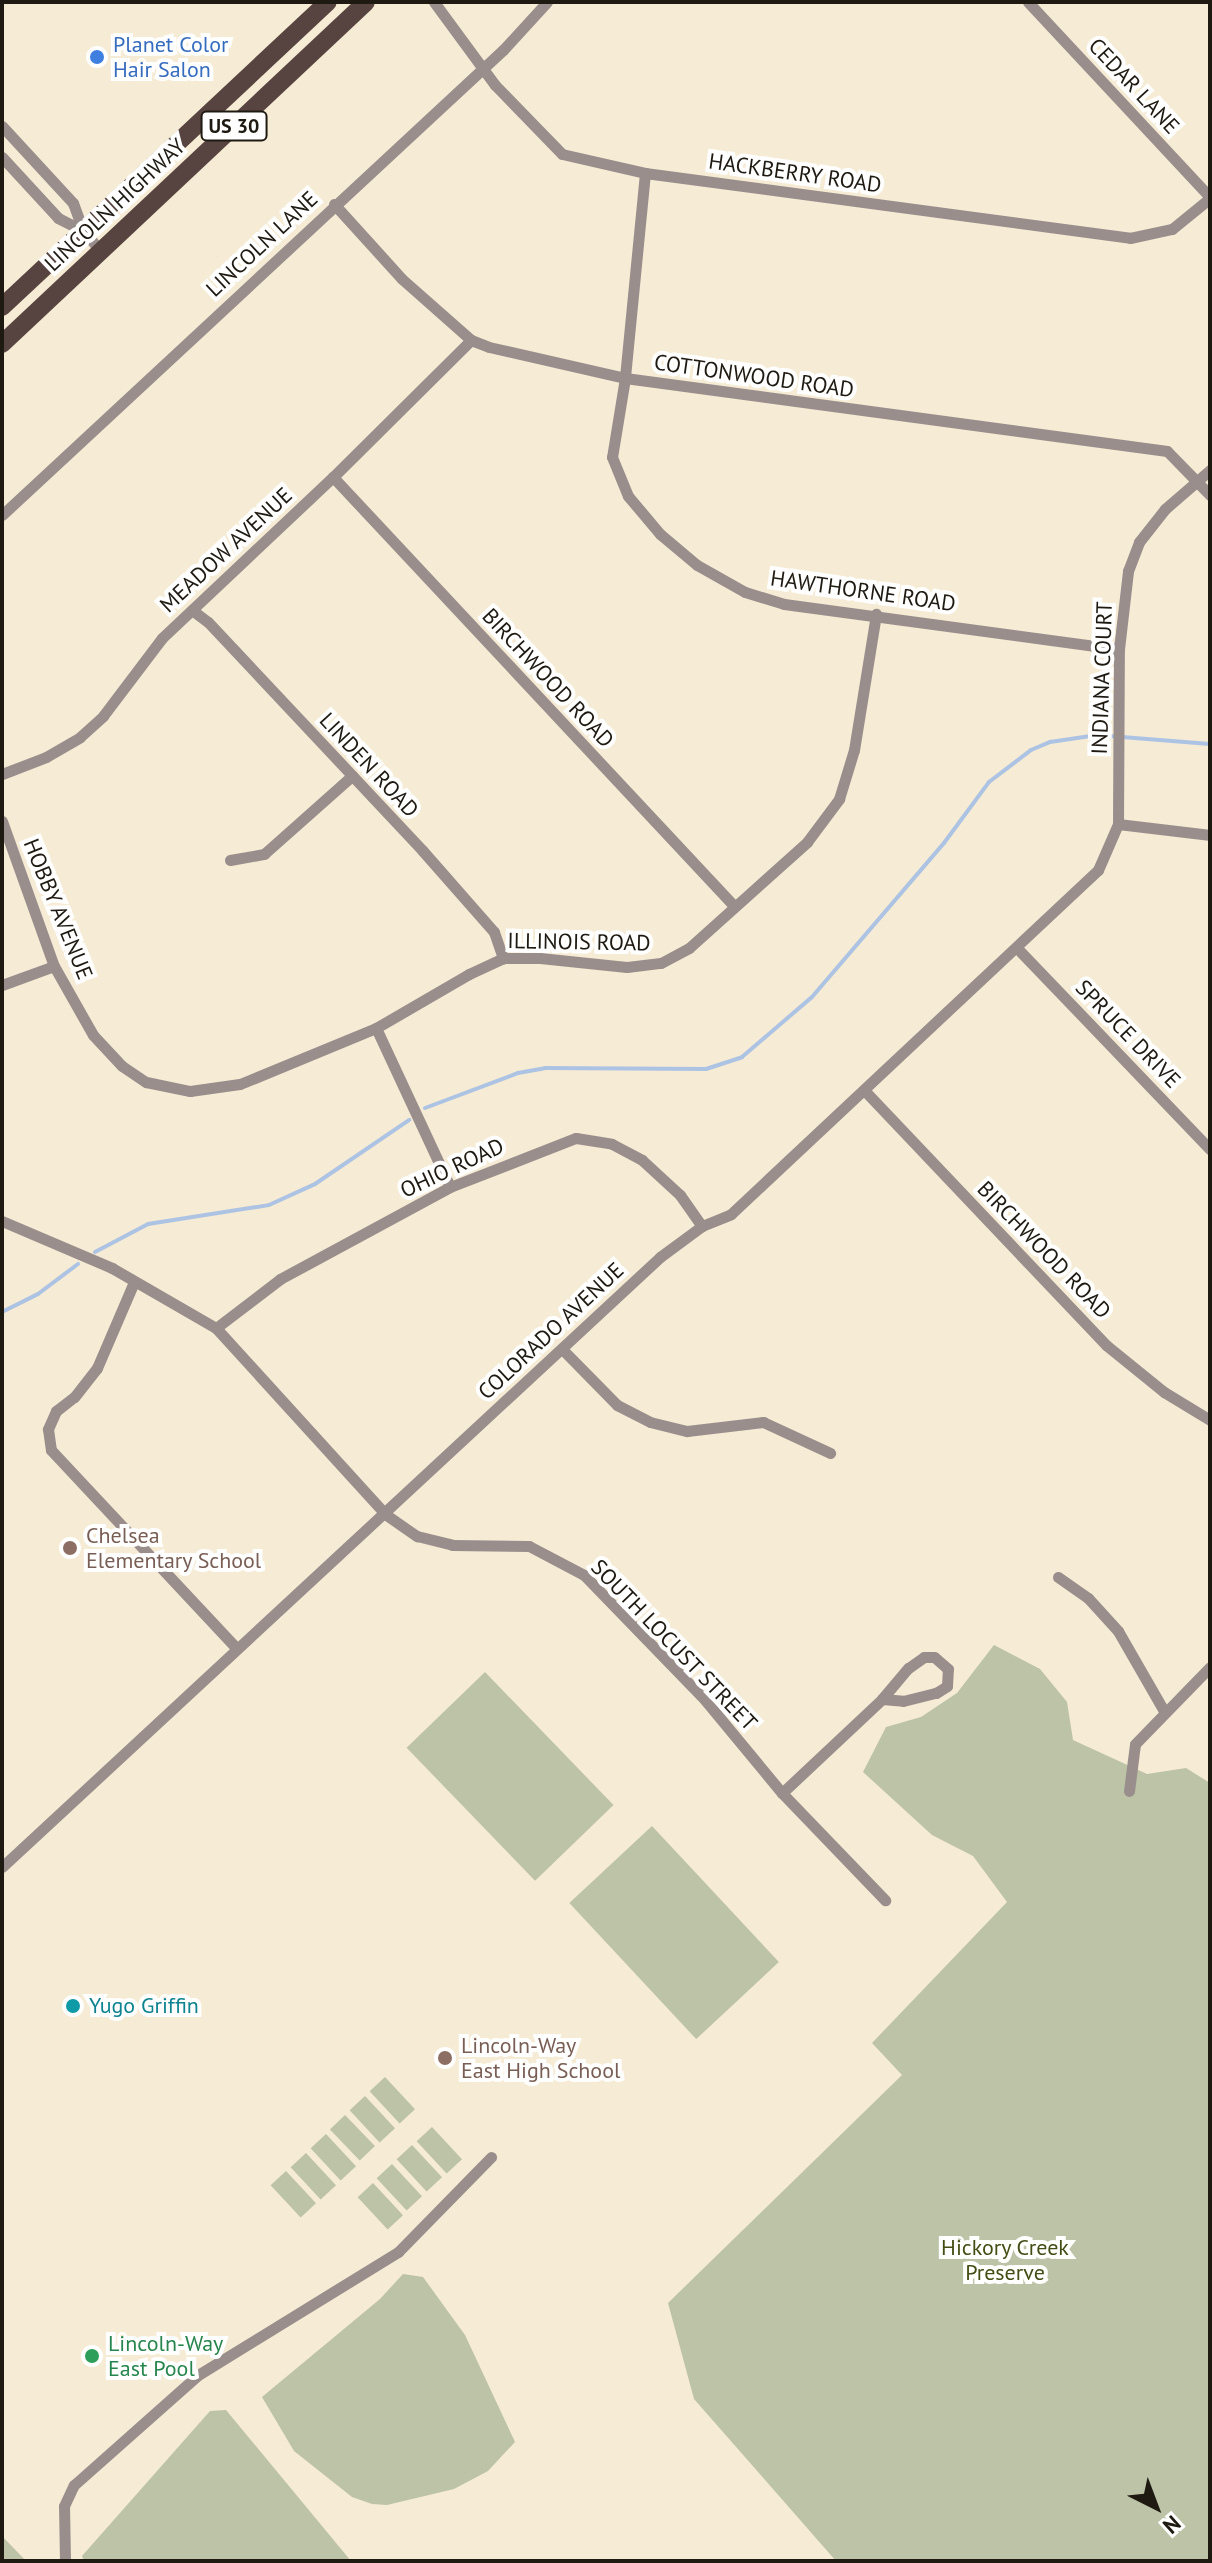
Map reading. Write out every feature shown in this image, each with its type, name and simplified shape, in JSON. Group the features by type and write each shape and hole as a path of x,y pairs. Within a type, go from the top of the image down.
{"main road":[{"name":"LINCOLN HIGHWAY","path":"2,307 328,2"},
{"name":"LINCOLN HIGHWAY","path":"2,344 366,2"}],"street":[{"name":"HACKBERRY ROAD","path":"434,2 482,68 562,154 645,173 1130,238 1172,229 1210,198"},
{"name":"LINCOLN LANE","path":"2,515 482,68 547,2"},
{"name":"CEDAR LANE","path":"1028,2 1210,198"},
{"path":"2,126 73,203 83,231"},
{"path":"2,157 58,218 83,231 101,251"},
{"name":"HAWTHORNE ROAD","path":"645,173 625,378 612,457 628,496 660,534 697,565 745,592 784,604 1119,649"},
{"name":"COTTONWOOD ROAD","path":"334,204 402,279 471,340 625,378 1167,451 1210,495"},
{"name":"MEADOW AVENUE","path":"2,774 46,757 80,737 103,716 162,638 333,477 471,340"},
{"name":"INDIANA COURT","path":"1118,824 1119,649 1128,571 1139,542 1165,509 1210,470"},
{"name":"BIRCHWOOD ROAD","path":"333,477 734,906"},
{"name":"LINDEN ROAD","path":"192,610 208,622 494,932 503,958"},
{"name":"ILLINOIS ROAD","path":"190,1091 240,1084 376,1028 503,958 540,958 627,967 661,963 689,948 807,842 839,799 854,750 876,614"},
{"path":"230,860 264,854 352,776"},
{"name":"HOBBY AVENUE","path":"2,821 54,966 93,1035 122,1066 146,1082 190,1091"},
{"path":"1118,824 1210,835"},
{"name":"COLORADO AVENUE","path":"2,1867 660,1257 702,1226 731,1214 1017,948 1098,870 1118,824"},
{"name":"SPRUCE DRIVE","path":"1017,948 1210,1149"},
{"path":"2,985 54,966"},
{"path":"376,1028 450,1187"},
{"name":"BIRCHWOOD ROAD","path":"864,1090 1106,1345 1164,1392 1210,1420"},
{"name":"OHIO ROAD","path":"216,1328 280,1279 450,1187 576,1138 612,1144 642,1160 680,1195 702,1226"},
{"name":"SOUTH LOCUST STREET","path":"2,1221 112,1268 216,1328 385,1514 417,1536 452,1545 529,1546 584,1575 705,1700 782,1793 885,1900"},
{"path":"134,1282 97,1368 74,1397 56,1411 48,1429 51,1450 236,1648"},
{"path":"562,1349 617,1405 650,1422 687,1431 763,1422 830,1453"},
{"path":"1058,1577 1088,1598 1118,1631 1164,1711"},
{"path":"782,1793 882,1699 908,1668 924,1657 934,1657 948,1669 947,1686 936,1693 903,1701 882,1699"},
{"path":"1129,1791 1135,1744 1210,1667"},
{"path":"65,2561 64,2506 74,2485 198,2375 398,2252 491,2157"}],"green space":[{"name":"Hickory Creek Preserve","path":"994,1645 1040,1669 1067,1702 1073,1740 1147,1774 1186,1768 1210,1783 1210,2561 836,2561 694,2399 668,2303 902,2075 872,2043 1007,1902 973,1856 932,1835 863,1772 886,1727 921,1717 957,1693"},
{"path":"485,1672 614,1805 535,1881 407,1748"},
{"path":"652,1826 779,1962 696,2039 569,1903"},
{"path":"385,2077 415,2109 400,2124 370,2091"},
{"path":"365,2096 395,2128 380,2143 350,2110"},
{"path":"345,2115 375,2146 360,2161 330,2130"},
{"path":"432,2127 462,2159 447,2174 417,2141"},
{"path":"326,2134 356,2166 341,2181 311,2148"},
{"path":"412,2145 442,2177 427,2192 397,2159"},
{"path":"306,2153 336,2185 321,2200 291,2167"},
{"path":"392,2164 422,2196 407,2211 377,2178"},
{"path":"286,2171 316,2203 301,2218 271,2185"},
{"path":"373,2183 403,2215 388,2230 358,2197"},
{"path":"403,2274 423,2277 465,2335 515,2442 488,2471 454,2489 387,2505 372,2504 352,2497 294,2451 262,2397 380,2299"},
{"path":"226,2410 351,2561 84,2561 82,2556 210,2411"},
{"path":"2,2536 26,2561 2,2561"}],"waterway":[{"path":"425,1108 518,1073 545,1068 706,1069 742,1057 812,997 944,843 989,782 1031,750 1050,742 1097,735 1210,744"},
{"path":"95,1252 148,1224 269,1205 315,1184 409,1120"},
{"path":"2,1312 38,1294 78,1264"}],"place":[{"name":"Planet Color Hair Salon","path":"97,57"},
{"name":"Chelsea Elementary School","path":"70,1548"},
{"name":"Yugo Griffin","path":"73,2006"},
{"name":"Lincoln-Way East High School","path":"445,2058"},
{"name":"Lincoln-Way East Pool","path":"92,2356"}]}
